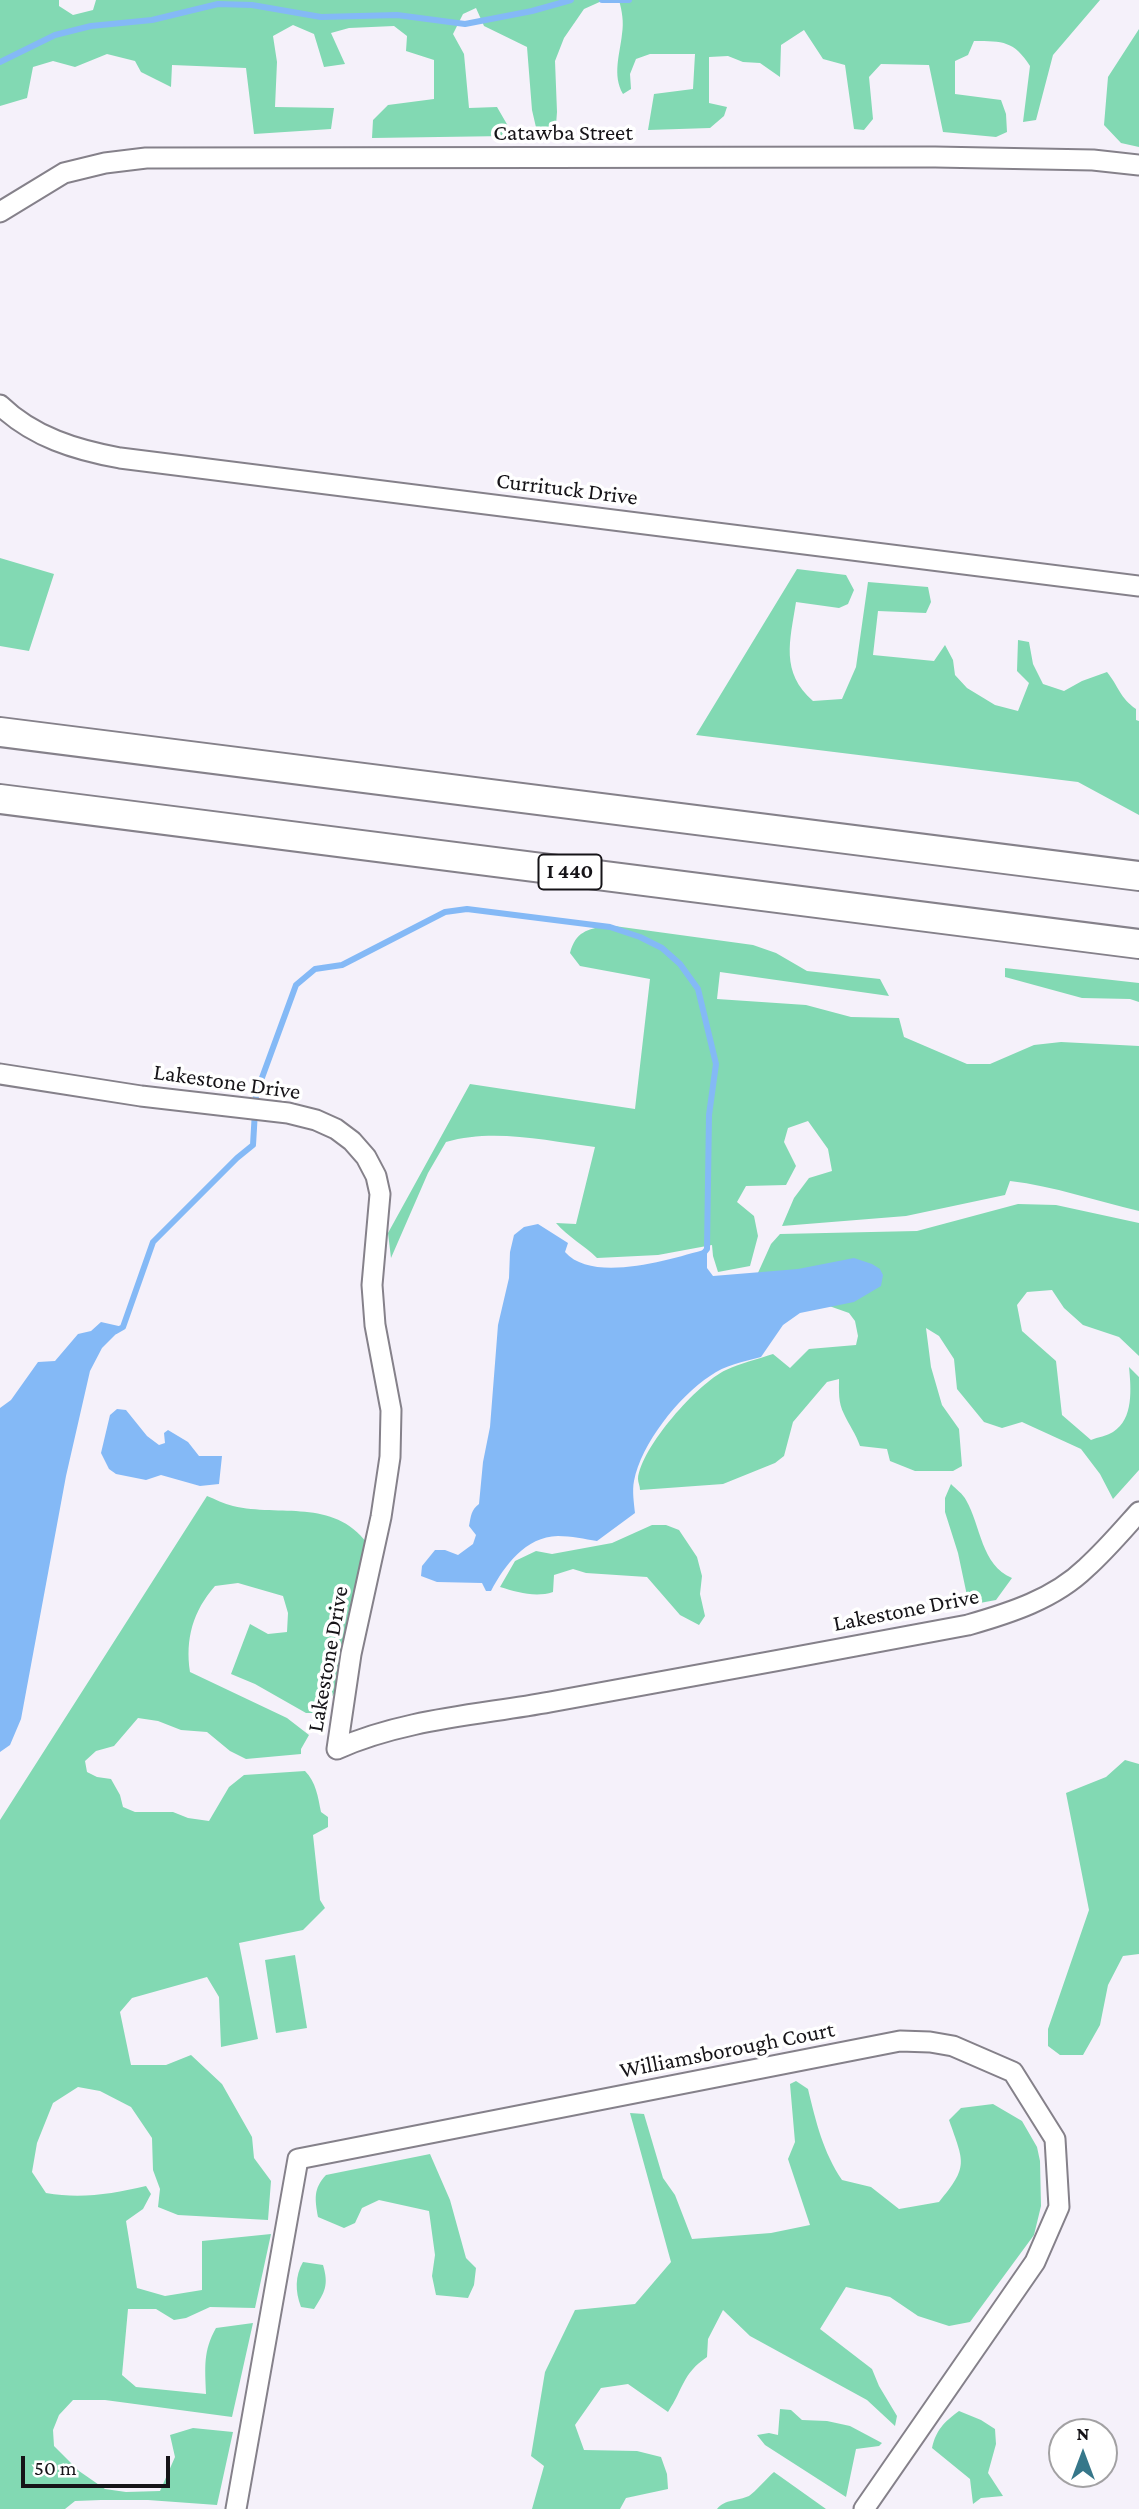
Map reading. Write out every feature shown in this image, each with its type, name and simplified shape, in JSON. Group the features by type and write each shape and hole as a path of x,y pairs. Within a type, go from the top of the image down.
{"highway":[{"path":"0,732 1139,876"},
{"name":"I 440","path":"0,799 1139,944"}],"street":[{"name":"Catawba Street","path":"0,212 64,173 105,163 146,158 935,157 1093,160 1139,165"},
{"name":"Currituck Drive","path":"0,405 27,427 51,439 92,453 120,458 1139,586"},
{"name":"Lakestone Drive","path":"0,1074 141,1096 288,1113 316,1120 336,1129 352,1141 366,1157 376,1176 380,1194 372,1285 375,1325 391,1410 390,1457 381,1517 351,1654 337,1749 361,1738 396,1728 564,1700 978,1622 1033,1603 1058,1590 1085,1570 1139,1512"},
{"name":"Williamsborough Court","path":"236,2509 298,2159 900,2041 930,2042 953,2046 1013,2072 1055,2139 1059,2207 1032,2266 864,2509"}],"green space":[{"path":"0,0 59,0 59,6 73,15 93,10 96,0 604,0 584,9 564,38 555,61 555,138 538,136 532,110 527,47 484,26 476,8 463,14 453,34 464,54 469,108 497,107 508,126 506,136 372,138 373,120 388,105 434,99 434,60 406,51 407,36 394,26 349,28 331,33 345,64 324,67 314,34 293,25 273,36 277,62 275,107 334,108 331,129 254,134 246,68 172,65 171,87 141,72 135,61 107,54 75,67 53,61 33,67 27,98 0,106"},
{"path":"619,0 1100,0 1053,55 1036,120 1023,122 1030,66 1013,47 1000,42 974,41 968,55 955,61 955,94 1001,100 1006,114 1007,132 996,137 943,132 929,65 881,64 869,77 873,119 864,130 854,129 845,65 823,59 804,30 781,45 780,77 760,63 743,62 728,56 709,57 709,103 727,107 724,116 710,128 648,130 654,94 693,89 695,54 650,54 636,59 630,74 631,89 623,94 617,72 623,25"},
{"path":"1139,29 1139,147 1121,143 1104,125 1108,77"},
{"path":"0,558 54,574 29,651 0,646"},
{"path":"797,569 846,575 854,590 848,604 839,608 796,602 790,643 792,667 796,679 813,701 842,699 856,667 868,582 928,587 931,602 926,613 878,611 873,655 934,661 945,645 953,660 955,675 967,688 995,705 1018,711 1029,683 1017,671 1018,640 1029,642 1033,664 1043,684 1064,691 1107,672 1123,696 1136,709 1136,720 1139,721 1139,815 1078,782 696,735"},
{"path":"607,925 753,945 776,953 807,971 880,979 889,996 720,972 717,999 806,1005 851,1017 899,1018 904,1037 967,1064 990,1064 1034,1045 1061,1042 1139,1046 1139,1211 1059,1190 1010,1181 1005,1195 906,1216 782,1226 794,1198 809,1178 832,1171 828,1149 808,1121 788,1128 784,1142 796,1166 786,1185 746,1186 737,1202 754,1216 758,1236 750,1266 718,1272 712,1245 658,1255 597,1258 556,1223 576,1224 595,1147 520,1137 483,1136 446,1142 428,1173 391,1258 388,1233 470,1084 635,1109 650,979 580,966 570,953 579,936"},
{"path":"1005,968 1139,983 1139,1002 1130,999 1082,998 1005,977"},
{"path":"1018,1204 1056,1205 1139,1223 1139,1356 1119,1337 1083,1325 1064,1308 1052,1290 1027,1292 1017,1305 1022,1331 1056,1361 1062,1415 1091,1440 1111,1433 1120,1426 1130,1402 1129,1367 1139,1377 1139,1470 1113,1499 1100,1474 1081,1449 1022,1422 1002,1428 984,1422 957,1389 954,1359 939,1336 926,1328 931,1367 942,1405 959,1429 962,1466 953,1471 915,1471 890,1461 887,1449 860,1446 841,1406 839,1379 827,1382 793,1422 784,1456 775,1463 723,1484 640,1490 638,1479 649,1450 673,1417 714,1377 726,1370 773,1354 790,1368 809,1349 856,1345 858,1336 855,1321 849,1313 757,1275 771,1244 780,1234 917,1231"},
{"path":"951,1484 966,1500 994,1564 1012,1578 996,1600 969,1605 958,1553 945,1512 945,1498"},
{"path":"207,1496 230,1505 251,1509 322,1514 353,1529 367,1543 338,1689 318,1713 306,1713 255,1684 231,1674 250,1624 268,1634 287,1632 288,1613 283,1596 238,1583 215,1586 201,1605 192,1626 190,1672 287,1718 309,1735 301,1754 246,1759 230,1751 207,1732 181,1730 158,1721 138,1718 114,1746 96,1751 85,1761 87,1772 111,1779 123,1807 135,1812 173,1812 188,1818 209,1821 229,1787 244,1775 305,1771 318,1795 321,1812 328,1817 328,1827 313,1835 320,1900 325,1908 303,1930 239,1943 258,2039 221,2047 219,1997 207,1977 132,1998 120,2012 131,2065 166,2065 191,2055 222,2084 252,2137 254,2158 271,2181 268,2220 178,2215 158,2207 160,2189 153,2170 152,2138 131,2107 100,2091 78,2087 53,2103 37,2143 32,2172 46,2193 59,2195 96,2195 146,2186 151,2194 143,2209 126,2221 137,2288 165,2296 202,2290 202,2241 271,2234 255,2308 210,2307 186,2318 174,2320 156,2309 128,2309 122,2375 136,2387 206,2394 207,2352 216,2328 253,2323 232,2417 105,2400 73,2400 59,2415 53,2430 54,2446 79,2471 105,2489 126,2492 160,2491 175,2457 170,2435 193,2428 233,2432 217,2505 101,2500 75,2501 65,2509 0,2509 0,1820"},
{"path":"652,1525 666,1525 679,1530 697,1557 702,1576 700,1594 705,1616 699,1625 680,1615 647,1577 586,1573 573,1569 554,1575 553,1592 546,1594 526,1594 500,1587 515,1561 536,1551 552,1554 612,1543"},
{"path":"1125,1760 1139,1764 1139,1954 1123,1956 1108,1985 1100,2025 1083,2055 1060,2055 1048,2046 1048,2029 1089,1910 1066,1793 1106,1777"},
{"path":"295,1955 307,2028 276,2033 265,1960"},
{"path":"796,2081 808,2089 825,2148 842,2180 871,2187 899,2209 939,2202 949,2190 961,2164 949,2120 961,2108 993,2104 1022,2121 1037,2147 1040,2161 1041,2206 1034,2235 970,2322 949,2326 918,2316 890,2297 846,2287 820,2329 872,2369 897,2416 895,2426 867,2400 750,2336 723,2310 708,2339 707,2357 688,2376 668,2412 628,2384 601,2388 575,2425 584,2450 637,2451 661,2457 667,2474 668,2489 626,2498 620,2509 532,2509 544,2466 531,2456 545,2372 575,2310 635,2304 671,2262 630,2113 644,2114 663,2178 675,2195 692,2239 771,2233 810,2225 788,2159 795,2142 790,2084"},
{"path":"430,2154 450,2200 466,2258 476,2268 474,2285 468,2298 436,2295 432,2276 435,2255 429,2211 379,2200 362,2208 355,2223 344,2228 318,2217 316,2195 326,2175"},
{"path":"303,2262 323,2265 325,2272 325,2288 314,2309 301,2307 298,2295 297,2278"},
{"path":"780,2409 791,2410 802,2420 827,2421 850,2426 882,2443 879,2446 856,2449 846,2497 765,2445 757,2435 778,2435"},
{"path":"959,2411 995,2429 996,2444 988,2473 1003,2496 981,2498 973,2504 970,2479 932,2448 941,2427"},
{"path":"774,2472 826,2509 717,2509 728,2502 749,2496"}],"water":[{"path":"538,1224 568,1243 565,1252 578,1261 594,1266 613,1268 654,1263 707,1249 707,1268 713,1276 798,1269 854,1258 872,1264 880,1269 883,1275 881,1286 854,1302 800,1313 783,1325 761,1357 722,1369 686,1396 663,1422 644,1452 634,1481 635,1513 597,1541 558,1536 536,1541 517,1554 491,1591 486,1591 482,1583 437,1582 421,1576 422,1566 435,1550 445,1550 458,1555 473,1544 476,1535 469,1526 473,1511 479,1504 490,1427 498,1325 509,1278 510,1252 514,1235 524,1227"},
{"path":"101,1322 123,1327 102,1348 90,1371 66,1476 21,1719 10,1745 0,1752 0,1408 11,1400 38,1362 55,1361 78,1334 91,1331"},
{"path":"117,1409 126,1410 147,1436 159,1445 165,1443 164,1433 168,1430 188,1442 199,1456 222,1456 219,1484 200,1486 161,1475 146,1480 116,1474 109,1469 101,1453 110,1415"}],"waterway":[{"path":"0,62 55,35 91,26 152,20 218,4 252,5 321,17 397,15 465,24 532,11 571,0"},
{"path":"602,0 629,0"},
{"path":"116,1331 123,1327 153,1242 253,1145 256,1094 296,985 315,969 342,965 445,912 467,909 610,927 640,937 662,948 680,964 698,989 716,1064 709,1115 707,1249 703,1254"}]}
